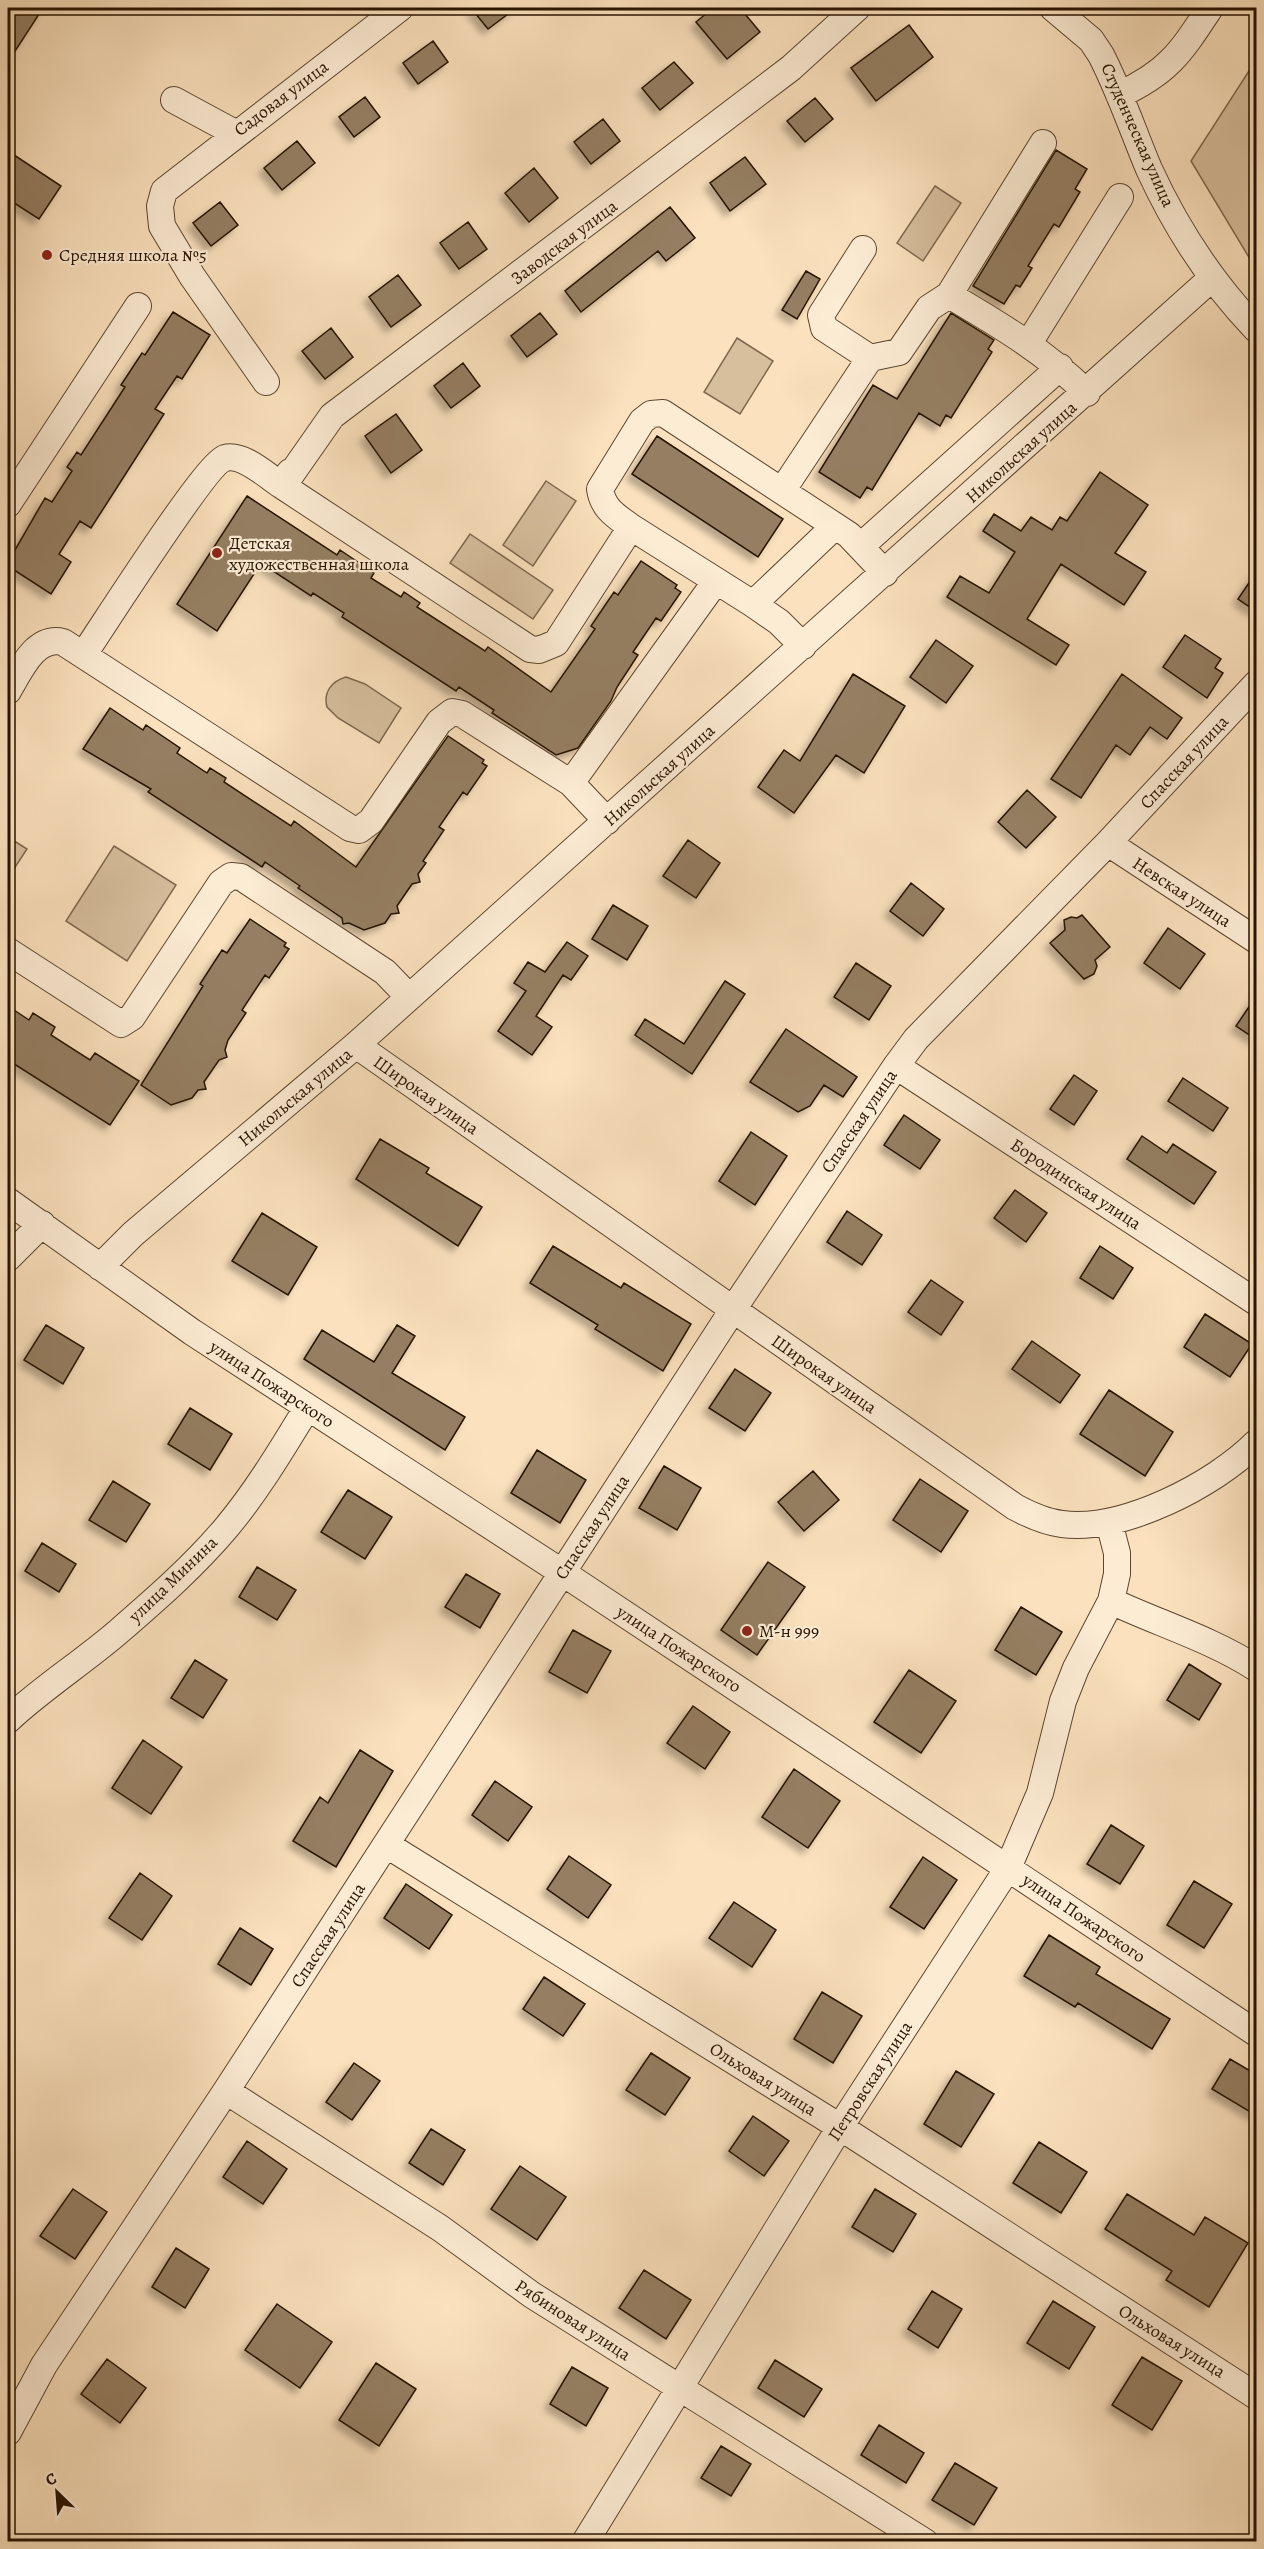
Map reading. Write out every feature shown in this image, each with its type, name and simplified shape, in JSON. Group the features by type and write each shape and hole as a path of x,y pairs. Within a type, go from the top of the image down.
{"street":[{"name":"Садовая улица","path":"266,382 192,276 162,226 160,206 164,190 400,8"},
{"name":"Заводская улица","path":"282,485 332,416 772,83 824,41 857,8"},
{"name":"Студенческая улица","path":"1053,8 1091,40 1101,55 1161,192 1212,278 1257,329"},
{"path":"1119,95 1155,77 1170,64 1210,8"},
{"path":"174,100 235,133"},
{"path":"782,491 870,358 899,352 929,308 949,295 1042,143"},
{"path":"1029,343 1120,197"},
{"path":"863,249 821,315 824,327 870,358"},
{"name":"Никольская улица","path":"100,1267 134,1234 356,1045 1087,393 1212,278"},
{"path":"949,295 1029,343 1060,367 1087,393"},
{"path":"8,504 138,306"},
{"path":"861,546 1060,367"},
{"path":"803,646 778,622 631,527 610,512 602,501 600,489 642,420 651,414 663,413 835,526 861,546 885,573"},
{"path":"282,485 309,442 321,428"},
{"path":"84,654 197,487 223,459 235,457 282,485 530,649 539,650 556,643 631,527"},
{"path":"753,604 835,526"},
{"path":"571,783 716,581"},
{"path":"8,691 29,657 46,642 63,642 350,828 359,830 371,821 439,722 453,712 462,714 571,783 607,821"},
{"name":"Спасская улица","path":"8,2432 44,2365 387,1845 732,1311 896,1066 916,1039 1108,843 1257,684"},
{"name":"Невская улица","path":"1108,843 1257,940"},
{"path":"8,951 121,1024 132,1017 221,883 231,876 241,877 385,972 409,997"},
{"name":"Широкая улица","path":"356,1045 732,1311 1015,1507 1039,1519 1062,1524 1089,1525 1109,1522"},
{"name":"Бородинская улица","path":"896,1066 1257,1302"},
{"name":"улица Пожарского","path":"8,1201 100,1267 307,1408 563,1573 1257,2033"},
{"path":"8,1258 42,1224"},
{"name":"улица Минина","path":"8,1720 46,1686 117,1633 193,1563 253,1492 307,1408"},
{"path":"1257,1443 1200,1486 1109,1522 1117,1553 1117,1574 1111,1601 1164,1626 1206,1639 1257,1668"},
{"name":"Петровская улица","path":"585,2541 840,2127 1008,1868 1040,1793 1063,1701 1076,1668 1111,1601"},
{"name":"Ольховая улица","path":"387,1845 840,2127 1257,2397"},
{"name":"Рябиновая улица","path":"226,2091 440,2228 532,2295 925,2541"}],"shaded area":[{"path":"1256,60 1256,269 1191,161"},
{"path":"935,186 961,203 923,261 897,243"},
{"path":"737,338 773,361 740,414 704,392"},
{"path":"546,481 576,501 533,566 503,545"},
{"path":"470,534 553,590 533,619 450,563"},
{"path":"346,677 365,684 401,708 379,743 338,718 327,707 326,697 330,688 337,681"},
{"path":"8,837 27,849 8,878"},
{"path":"114,846 176,885 127,961 66,921"}],"building":[{"path":"8,8 43,8 8,62"},
{"path":"471,8 516,8 488,29"},
{"path":"713,8 740,8 760,32 727,59 696,22"},
{"path":"909,25 933,57 876,101 851,68"},
{"path":"433,41 448,62 418,84 403,63"},
{"path":"674,62 693,83 660,110 642,88"},
{"path":"365,97 380,117 354,137 339,117"},
{"path":"815,98 833,119 805,142 787,121"},
{"path":"603,119 620,141 591,164 574,142"},
{"path":"297,141 315,163 282,190 264,168"},
{"path":"1056,150 1087,169 1075,189 1080,192 1059,227 1054,224 1028,266 1032,268 1020,287 1016,285 1004,304 973,286"},
{"path":"8,151 61,186 39,219 8,199"},
{"path":"745,157 766,184 730,211 710,183"},
{"path":"534,168 558,198 529,222 505,193"},
{"path":"220,202 238,225 211,246 193,223"},
{"path":"670,207 695,238 666,261 658,251 581,312 565,291"},
{"path":"468,222 487,249 459,269 440,243"},
{"path":"806,271 820,279 797,319 782,310"},
{"path":"398,275 421,305 391,327 369,297"},
{"path":"173,312 210,335 182,379 177,376 155,409 164,414 91,528 80,521 59,554 71,562 51,594 8,566 8,562 45,498 52,502 72,471 67,467 77,452 81,455 125,387 121,385 142,353 145,355"},
{"path":"540,313 557,334 527,357 511,336"},
{"path":"951,313 994,340 988,349 992,352 951,418 946,415 940,426 919,413 872,490 867,487 860,498 819,472 873,385 897,399"},
{"path":"331,328 353,357 325,379 302,351"},
{"path":"463,363 480,386 451,408 434,386"},
{"path":"396,414 422,450 391,473 365,436"},
{"path":"657,436 783,519 758,557 632,474"},
{"path":"1100,472 1148,505 1115,553 1146,572 1124,605 1061,564 1027,619 1069,645 1056,665 947,597 960,576 989,593 1015,552 983,531 994,514 1021,531 1031,517 1052,530 1060,517 1067,521"},
{"path":"247,496 337,555 340,550 374,573 371,578 401,597 404,592 420,603 417,607 485,651 488,647 551,692 595,629 591,626 614,592 618,595 641,561 677,585 675,588 681,592 661,621 656,618 633,652 638,655 617,687 611,701 578,748 556,755 492,713 494,710 459,687 456,691 342,617 344,613 313,593 311,596 261,563 217,631 177,604"},
{"path":"1257,571 1257,612 1238,599"},
{"path":"1185,635 1221,659 1215,668 1223,673 1207,698 1163,667"},
{"path":"936,640 973,666 946,703 910,677"},
{"path":"853,674 905,706 864,773 836,755 794,813 758,787 784,750 800,761"},
{"path":"1122,674 1182,718 1167,739 1150,727 1130,755 1116,745 1081,798 1051,779"},
{"path":"110,708 143,730 146,725 180,748 177,753 207,773 210,768 226,778 224,782 291,826 294,821 356,867 448,736 484,760 482,763 487,766 467,795 463,792 439,827 444,830 423,861 426,863 418,874 420,882 412,884 397,906 399,913 391,914 385,923 364,930 349,923 343,924 342,918 265,862 262,867 148,792 151,789 83,749"},
{"path":"1027,790 1056,817 1026,848 998,822"},
{"path":"688,840 720,863 696,898 663,876"},
{"path":"911,883 944,909 923,936 890,911"},
{"path":"613,905 648,926 627,960 592,939"},
{"path":"1082,915 1110,947 1095,960 1097,966 1094,974 1084,979 1050,943 1065,930 1064,920"},
{"path":"250,919 286,943 284,946 289,949 269,978 265,975 242,1010 246,1013 228,1040 225,1050 227,1057 219,1060 204,1082 206,1089 198,1090 192,1098 171,1105 141,1085 203,986 200,984 222,950 227,953"},
{"path":"1168,928 1205,954 1180,989 1144,963"},
{"path":"567,942 588,956 571,980 563,975 536,1016 552,1027 532,1055 498,1031 526,991 514,983 528,962 545,972"},
{"path":"856,963 891,986 869,1020 834,997"},
{"path":"725,981 745,994 692,1074 635,1035 645,1019 684,1044"},
{"path":"1257,995 1257,1040 1236,1026"},
{"path":"8,1006 29,1020 33,1013 55,1027 51,1035 90,1060 95,1053 139,1081 110,1125 8,1060"},
{"path":"786,1029 857,1077 843,1097 824,1085 810,1106 798,1112 750,1082"},
{"path":"1074,1075 1097,1091 1074,1125 1050,1109"},
{"path":"1183,1078 1228,1108 1213,1131 1168,1101"},
{"path":"904,1115 940,1140 920,1169 884,1145"},
{"path":"751,1132 787,1156 755,1205 719,1181"},
{"path":"1142,1136 1167,1153 1173,1144 1216,1172 1194,1204 1127,1159"},
{"path":"380,1139 429,1168 426,1173 482,1207 458,1246 356,1179"},
{"path":"1015,1190 1047,1213 1026,1242 994,1218"},
{"path":"847,1211 882,1235 862,1265 827,1242"},
{"path":"262,1213 317,1247 288,1295 232,1261"},
{"path":"553,1246 621,1288 624,1283 691,1324 663,1371 595,1329 598,1325 530,1283"},
{"path":"1100,1246 1133,1268 1113,1299 1080,1278"},
{"path":"931,1280 963,1302 941,1335 908,1312"},
{"path":"1205,1314 1252,1344 1230,1377 1184,1347"},
{"path":"46,1325 84,1348 63,1384 24,1360"},
{"path":"397,1325 415,1336 392,1373 465,1417 445,1450 304,1359 322,1330 374,1362"},
{"path":"1032,1341 1080,1375 1060,1403 1012,1369"},
{"path":"735,1369 771,1393 745,1431 709,1408"},
{"path":"1109,1390 1173,1432 1145,1476 1080,1434"},
{"path":"190,1408 232,1434 210,1470 168,1444"},
{"path":"537,1450 586,1480 560,1523 511,1493"},
{"path":"664,1466 701,1488 677,1530 639,1508"},
{"path":"813,1471 839,1500 804,1531 778,1502"},
{"path":"920,1479 968,1511 941,1552 893,1520"},
{"path":"113,1481 150,1504 126,1542 89,1520"},
{"path":"348,1490 392,1517 365,1559 321,1532"},
{"path":"42,1543 76,1564 59,1592 25,1571"},
{"path":"768,1562 805,1587 757,1655 721,1630"},
{"path":"257,1567 296,1590 277,1620 239,1597"},
{"path":"466,1574 500,1594 480,1628 445,1607"},
{"path":"1021,1607 1062,1632 1036,1675 995,1650"},
{"path":"573,1630 611,1651 587,1693 549,1672"},
{"path":"195,1660 227,1680 203,1718 171,1698"},
{"path":"1189,1664 1221,1684 1199,1720 1167,1700"},
{"path":"909,1670 956,1701 921,1753 874,1722"},
{"path":"693,1706 730,1732 705,1769 667,1743"},
{"path":"143,1740 182,1767 151,1814 112,1788"},
{"path":"360,1750 393,1771 336,1867 293,1841 320,1797 328,1803"},
{"path":"794,1769 840,1801 808,1848 762,1817"},
{"path":"495,1781 532,1807 508,1841 472,1815"},
{"path":"1111,1825 1144,1846 1120,1884 1087,1864"},
{"path":"569,1856 611,1885 588,1918 547,1889"},
{"path":"923,1857 957,1880 924,1929 890,1907"},
{"path":"140,1873 172,1896 142,1940 109,1918"},
{"path":"1194,1881 1232,1904 1204,1948 1167,1925"},
{"path":"406,1884 452,1915 429,1949 384,1918"},
{"path":"734,1902 776,1930 752,1967 709,1938"},
{"path":"240,1928 273,1949 251,1985 218,1964"},
{"path":"1049,1935 1100,1967 1096,1974 1170,2019 1152,2049 1078,2003 1075,2007 1024,1976"},
{"path":"544,1977 585,2004 563,2036 523,2009"},
{"path":"822,1992 862,2016 833,2063 794,2039"},
{"path":"651,2053 690,2078 665,2115 626,2090"},
{"path":"1230,2059 1257,2075 1257,2116 1212,2089"},
{"path":"354,2063 380,2081 352,2120 326,2102"},
{"path":"956,2071 994,2094 961,2147 924,2124"},
{"path":"753,2116 789,2141 764,2176 729,2151"},
{"path":"431,2129 465,2150 443,2185 409,2163"},
{"path":"247,2141 287,2169 263,2204 223,2177"},
{"path":"1039,2142 1087,2172 1061,2213 1013,2183"},
{"path":"520,2166 566,2197 537,2240 491,2209"},
{"path":"73,2189 107,2212 75,2259 40,2236"},
{"path":"875,2189 916,2214 893,2252 852,2227"},
{"path":"1127,2194 1194,2235 1205,2217 1248,2243 1209,2307 1166,2280 1172,2271 1105,2229"},
{"path":"176,2248 209,2269 185,2308 152,2287"},
{"path":"644,2270 691,2300 666,2339 619,2308"},
{"path":"932,2291 962,2309 938,2348 908,2329"},
{"path":"1053,2301 1095,2327 1069,2369 1027,2343"},
{"path":"277,2304 332,2342 300,2388 245,2350"},
{"path":"1142,2357 1182,2381 1152,2430 1112,2405"},
{"path":"107,2359 146,2388 120,2423 81,2394"},
{"path":"775,2360 822,2389 804,2417 758,2388"},
{"path":"376,2363 416,2389 379,2446 339,2420"},
{"path":"572,2367 608,2388 586,2426 550,2404"},
{"path":"879,2425 924,2453 906,2483 861,2455"},
{"path":"721,2446 751,2464 731,2496 701,2478"},
{"path":"955,2463 997,2488 974,2525 932,2500"}],"place":[{"name":"Средняя школа №5","path":"47,255"},
{"name":"Детская художественная школа","path":"217,553"},
{"name":"М-н 999","path":"747,1631"}]}
